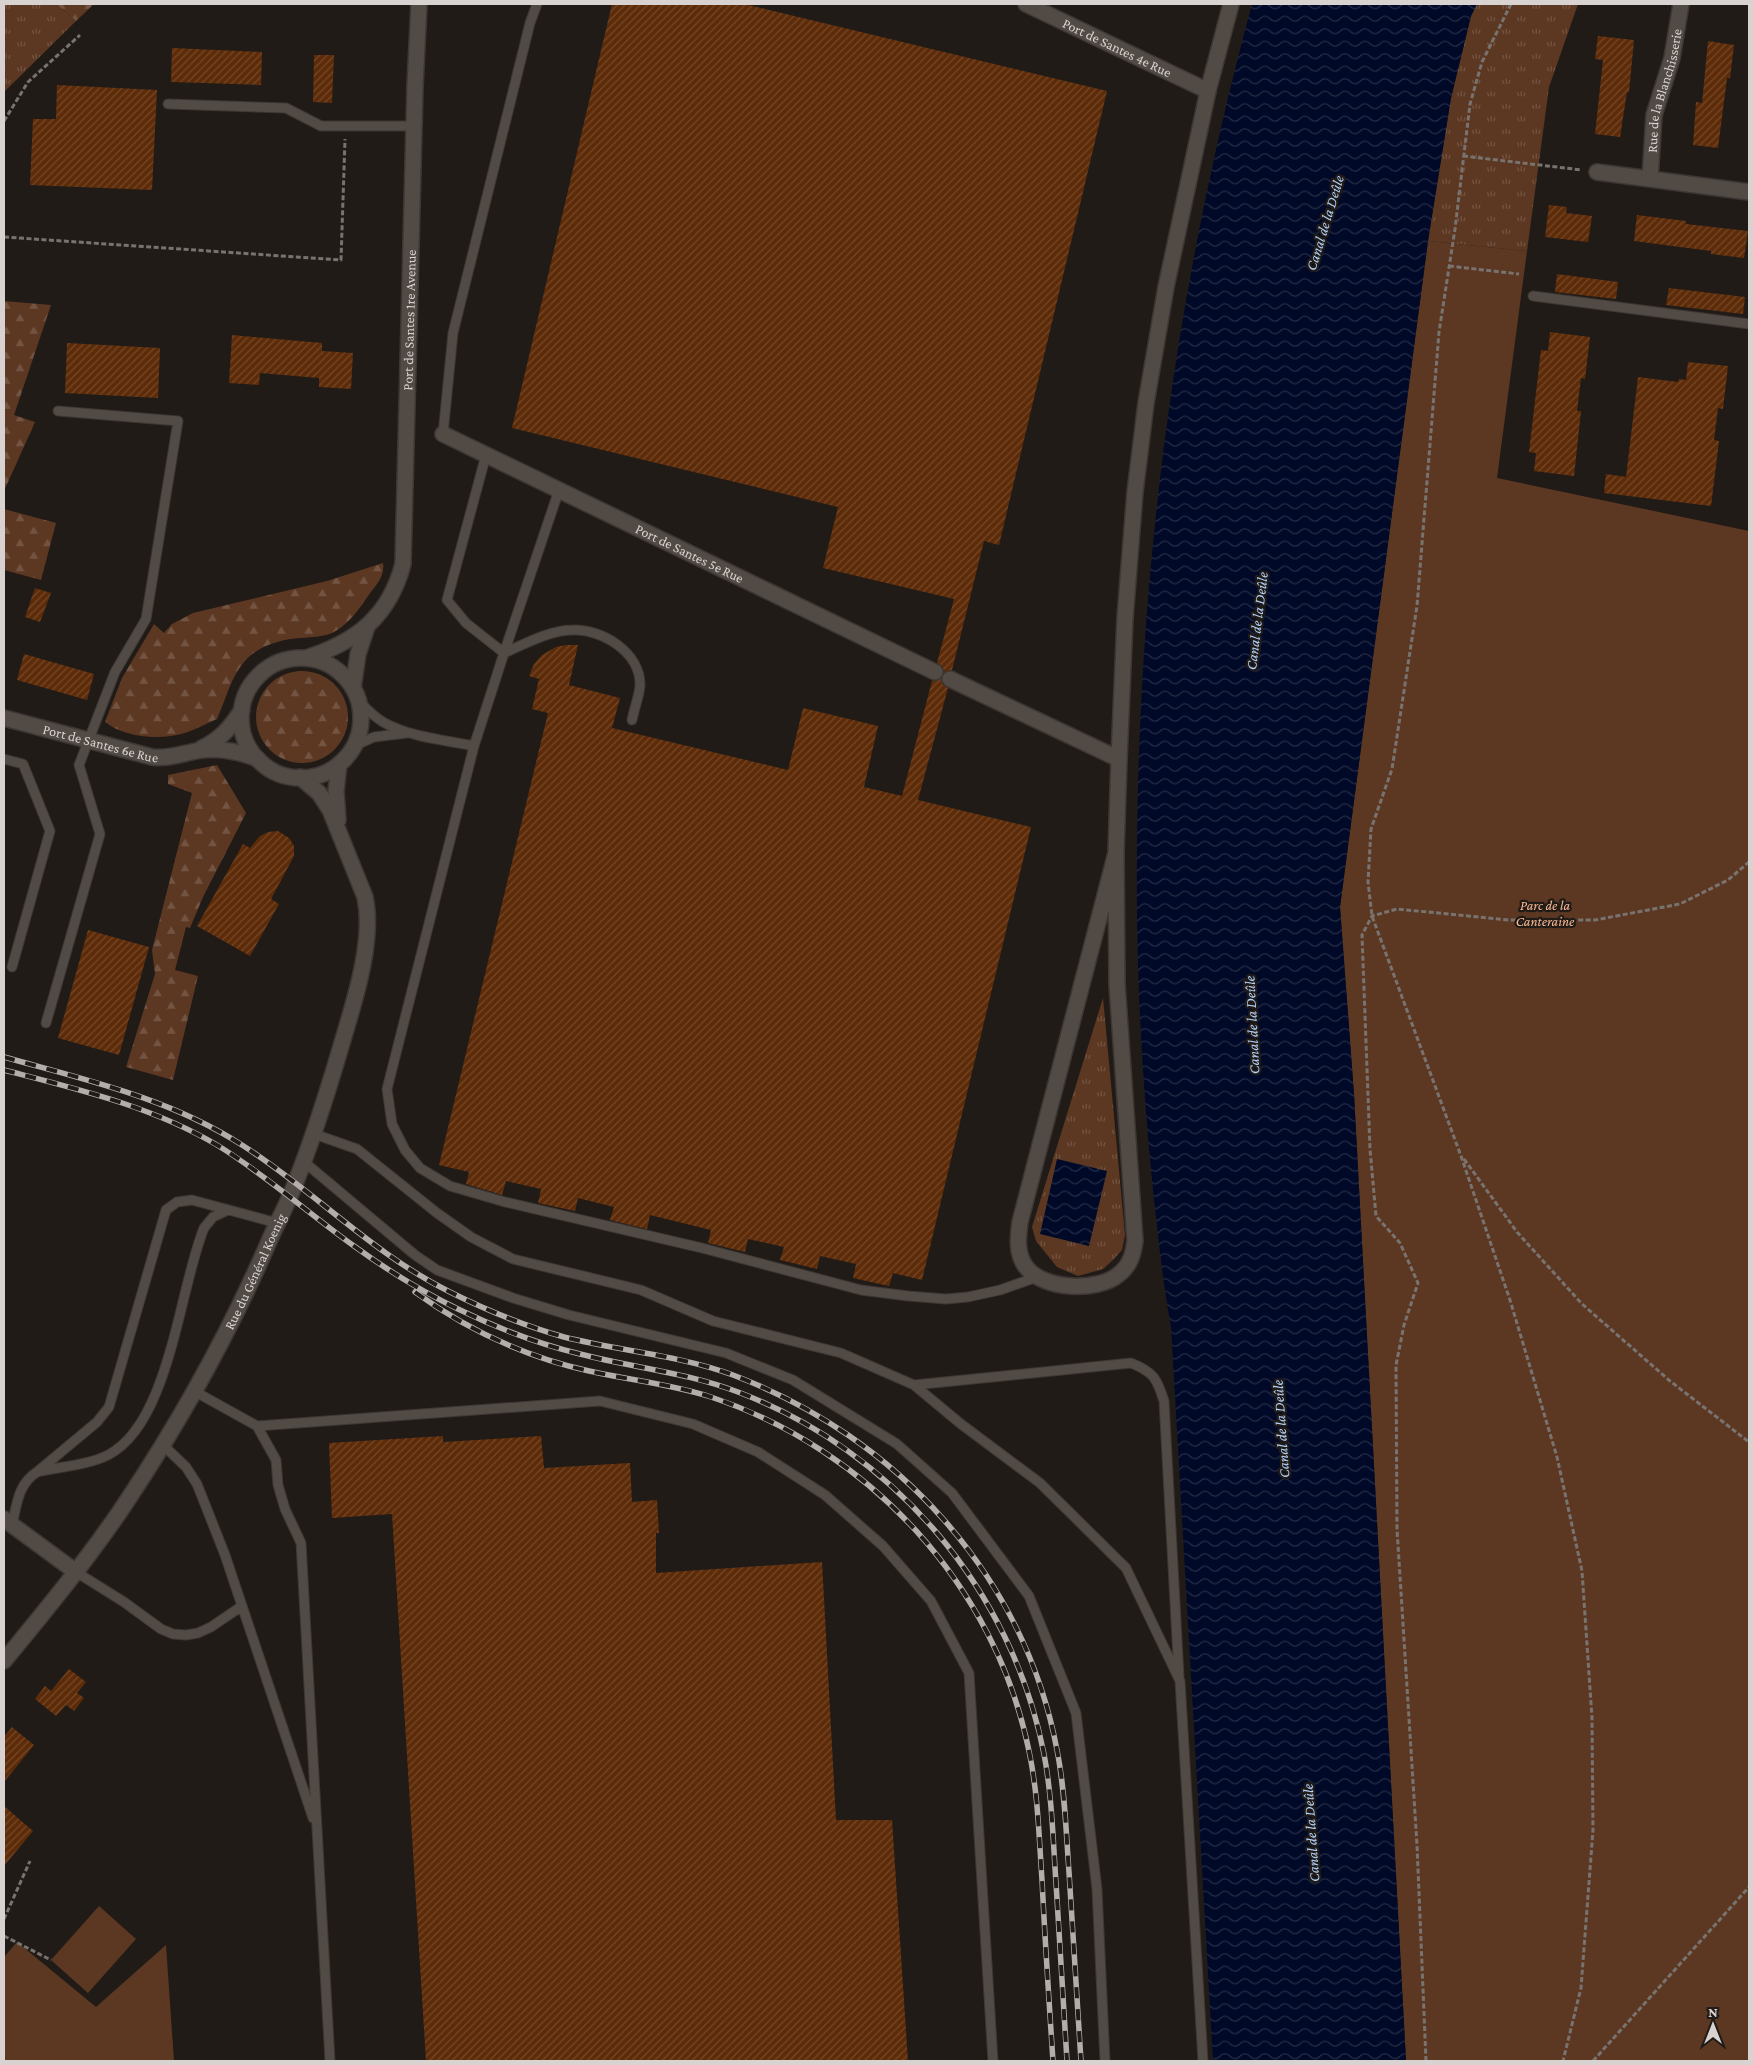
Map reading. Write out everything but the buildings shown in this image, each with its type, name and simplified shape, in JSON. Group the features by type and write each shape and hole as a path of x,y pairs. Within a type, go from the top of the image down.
{"street":[{"name":"Port de Santes 1re Avenue","path":"356,694 358,654 368,626 388,598 403,564 414,126 419,4"},
{"name":"Port de Santes 4e Rue","path":"1026,4 1208,91"},
{"path":"1116,853 1017,1238 1019,1253 1026,1267 1037,1277 1054,1284 1071,1286 1107,1282 1127,1266 1133,1256 1134,1249 1136,1224 1117,984 1116,853 1125,618 1135,492 1146,402 1166,287 1208,91 1231,4"},
{"name":"Rue de la Blanchisserie","path":"1650,179 1654,115 1672,58 1681,4"},
{"path":"1597,172 1749,192"},
{"name":"Port de Santes 5e Rue","path":"443,434 934,672"},
{"name":"Port de Santes 1re Avenue","path":"306,658 345,643 368,626"},
{"path":"306,658 320,661 333,667 344,676 356,694 361,724 354,746 339,764 321,774 300,777 277,772 258,759 249,746 243,732 242,708 250,688 264,671 284,661 306,658"},
{"path":"950,679 1120,759"},
{"name":"Port de Santes 6e Rue","path":"4,718 152,757 171,757 197,750 218,739 233,724 242,708"},
{"name":"Port de Santes 6e Rue","path":"197,750 232,750 258,759"},
{"name":"Rue du Général Koenig","path":"339,764 336,805 339,831"},
{"name":"Rue du Général Koenig","path":"4,1661 76,1572 124,1505 163,1445 227,1333 290,1197 314,1134 356,990 368,923 365,897 330,810 319,793 300,777"},
{"path":"8,1522 76,1572"}],"lane":[{"path":"530,4 530,23"},
{"path":"443,434 453,333 530,23 537,4"},
{"path":"168,104 286,108 321,126 414,126"},
{"path":"1533,296 1749,324"},
{"path":"46,1023 100,834 79,765 115,672 146,619 178,422 58,412"},
{"path":"486,455 447,600 466,623 504,654"},
{"path":"559,490 474,746 387,1089 392,1124 405,1150 420,1168 450,1186 505,1202 702,1248 861,1290 946,1299 968,1297 1000,1290 1037,1277"},
{"path":"504,654 546,635 573,630 598,634 617,644 632,659 638,673 640,686 632,720"},
{"path":"356,694 382,722 412,733 474,746"},
{"path":"354,746 382,735 412,733"},
{"path":"4,759 23,764 50,831 12,967"},
{"path":"314,1134 357,1149 437,1213 471,1237 513,1259 641,1290 713,1320 841,1352 914,1385 961,1424 1040,1483 1126,1568 1180,1681"},
{"path":"304,1161 415,1256 437,1270 513,1298 569,1315 726,1353 792,1380 897,1444 952,1493 1029,1596 1076,1713 1097,1889 1105,2061"},
{"path":"8,1522 21,1488 30,1477 97,1422 109,1407 166,1210 177,1202 192,1200 277,1224"},
{"path":"37,1472 106,1456 119,1447 132,1434 152,1402 162,1377 204,1228 213,1217 228,1210"},
{"path":"914,1385 1131,1362 1144,1368 1158,1381 1164,1401 1203,2061"},
{"path":"194,1392 257,1426 276,1460 280,1493 285,1509 301,1543 330,2061"},
{"path":"257,1426 600,1401 693,1424 758,1452 825,1495 884,1546 931,1601 969,1673 993,2061"},
{"path":"163,1445 186,1467 197,1484 226,1555 317,1830"},
{"path":"76,1572 124,1602 161,1629 173,1634 186,1635 198,1633 211,1627 242,1606"}],"path":[{"path":"1511,4 1492,41 1475,84 1470,104 1439,332 1417,606 1392,769 1371,829 1368,882 1372,916 1461,1156 1510,1300 1551,1439 1582,1571 1592,1718 1593,1830 1581,1988 1563,2061"},
{"path":"4,121 28,82 80,35"},
{"path":"4,237 341,260 345,126"},
{"path":"1463,156 1597,172"},
{"path":"1449,266 1519,274"},
{"path":"1426,2061 1417,1845 1397,1529 1396,1365 1404,1325 1418,1283 1400,1243 1376,1216 1370,1149 1362,935 1372,916 1397,909 1509,920 1595,920 1680,904 1728,880 1749,862"},
{"path":"1461,1156 1517,1232 1582,1304 1670,1382 1749,1442"},
{"path":"4,1919 30,1861"},
{"path":"1593,2061 1749,1887"},
{"path":"4,1936 51,1960"}],"green space":[{"path":"4,4 56,4 76,21 4,92"},
{"path":"56,4 94,4 76,21"},
{"path":"1477,4 1578,4 1549,87 1527,251 1428,241 1451,98 1471,16"},
{"name":"Parc de la Canteraine","path":"1428,241 1527,251 1497,478 1749,531 1749,2061 1406,2061 1354,1094 1340,907"},
{"path":"4,301 51,305 14,415 35,422 4,491"},
{"path":"4,509 56,523 41,580 4,570"},
{"path":"383,563 383,573 377,584 345,625 330,634 274,643 262,648 244,661 235,676 217,719 186,733 162,737 131,734 105,722 122,678 154,624 164,633 172,624 193,613 327,581"},
{"path":"302,671 320,675 334,685 344,699 348,717 344,735 334,749 320,759 302,763 284,759 270,749 260,735 256,717 260,699 270,685 284,675"},
{"path":"217,765 246,813 203,897 190,928 186,927 175,970 198,976 173,1080 126,1067 155,974 152,950 192,793 168,784 168,775"},
{"path":"1103,998 1125,1235 1122,1250 1103,1269 1078,1276 1057,1267 1036,1241 1032,1227"},
{"path":"99,1906 136,1939 88,1993 51,1960"},
{"path":"17,1942 96,2007 166,1945 174,2061 4,2061 4,1957"}],"water":[{"name":"Canal de la Deûle","path":"1252,4 1477,4 1471,16 1451,98 1428,241 1340,907 1354,1094 1406,2061 1213,2061 1171,1326 1163,1279 1154,1200 1142,1056 1137,912 1138,797 1142,682 1151,568 1163,454 1179,341 1199,229 1224,116"},
{"path":"1057,1159 1107,1171 1089,1246 1040,1234"}],"railway":[{"path":"4,1057 126,1092 186,1115 242,1145 294,1182 369,1241 422,1277 450,1292 506,1317 564,1337 671,1358 733,1375 793,1402 848,1435 899,1475 944,1520 983,1571 1016,1626 1040,1686 1057,1750 1064,1796 1081,2061"},
{"path":"4,1070 113,1100 192,1131 217,1145 270,1181 379,1264 445,1302 503,1329 564,1350 679,1375 738,1392 795,1418 847,1450 895,1489 938,1534 974,1583 1005,1637 1028,1694 1044,1754 1049,1786 1067,2061"},
{"path":"415,1292 476,1330 520,1350 589,1371 665,1385 711,1397 769,1421 823,1451 873,1489 917,1532 955,1580 987,1633 1012,1690 1029,1751 1038,1815 1053,2061"}]}
